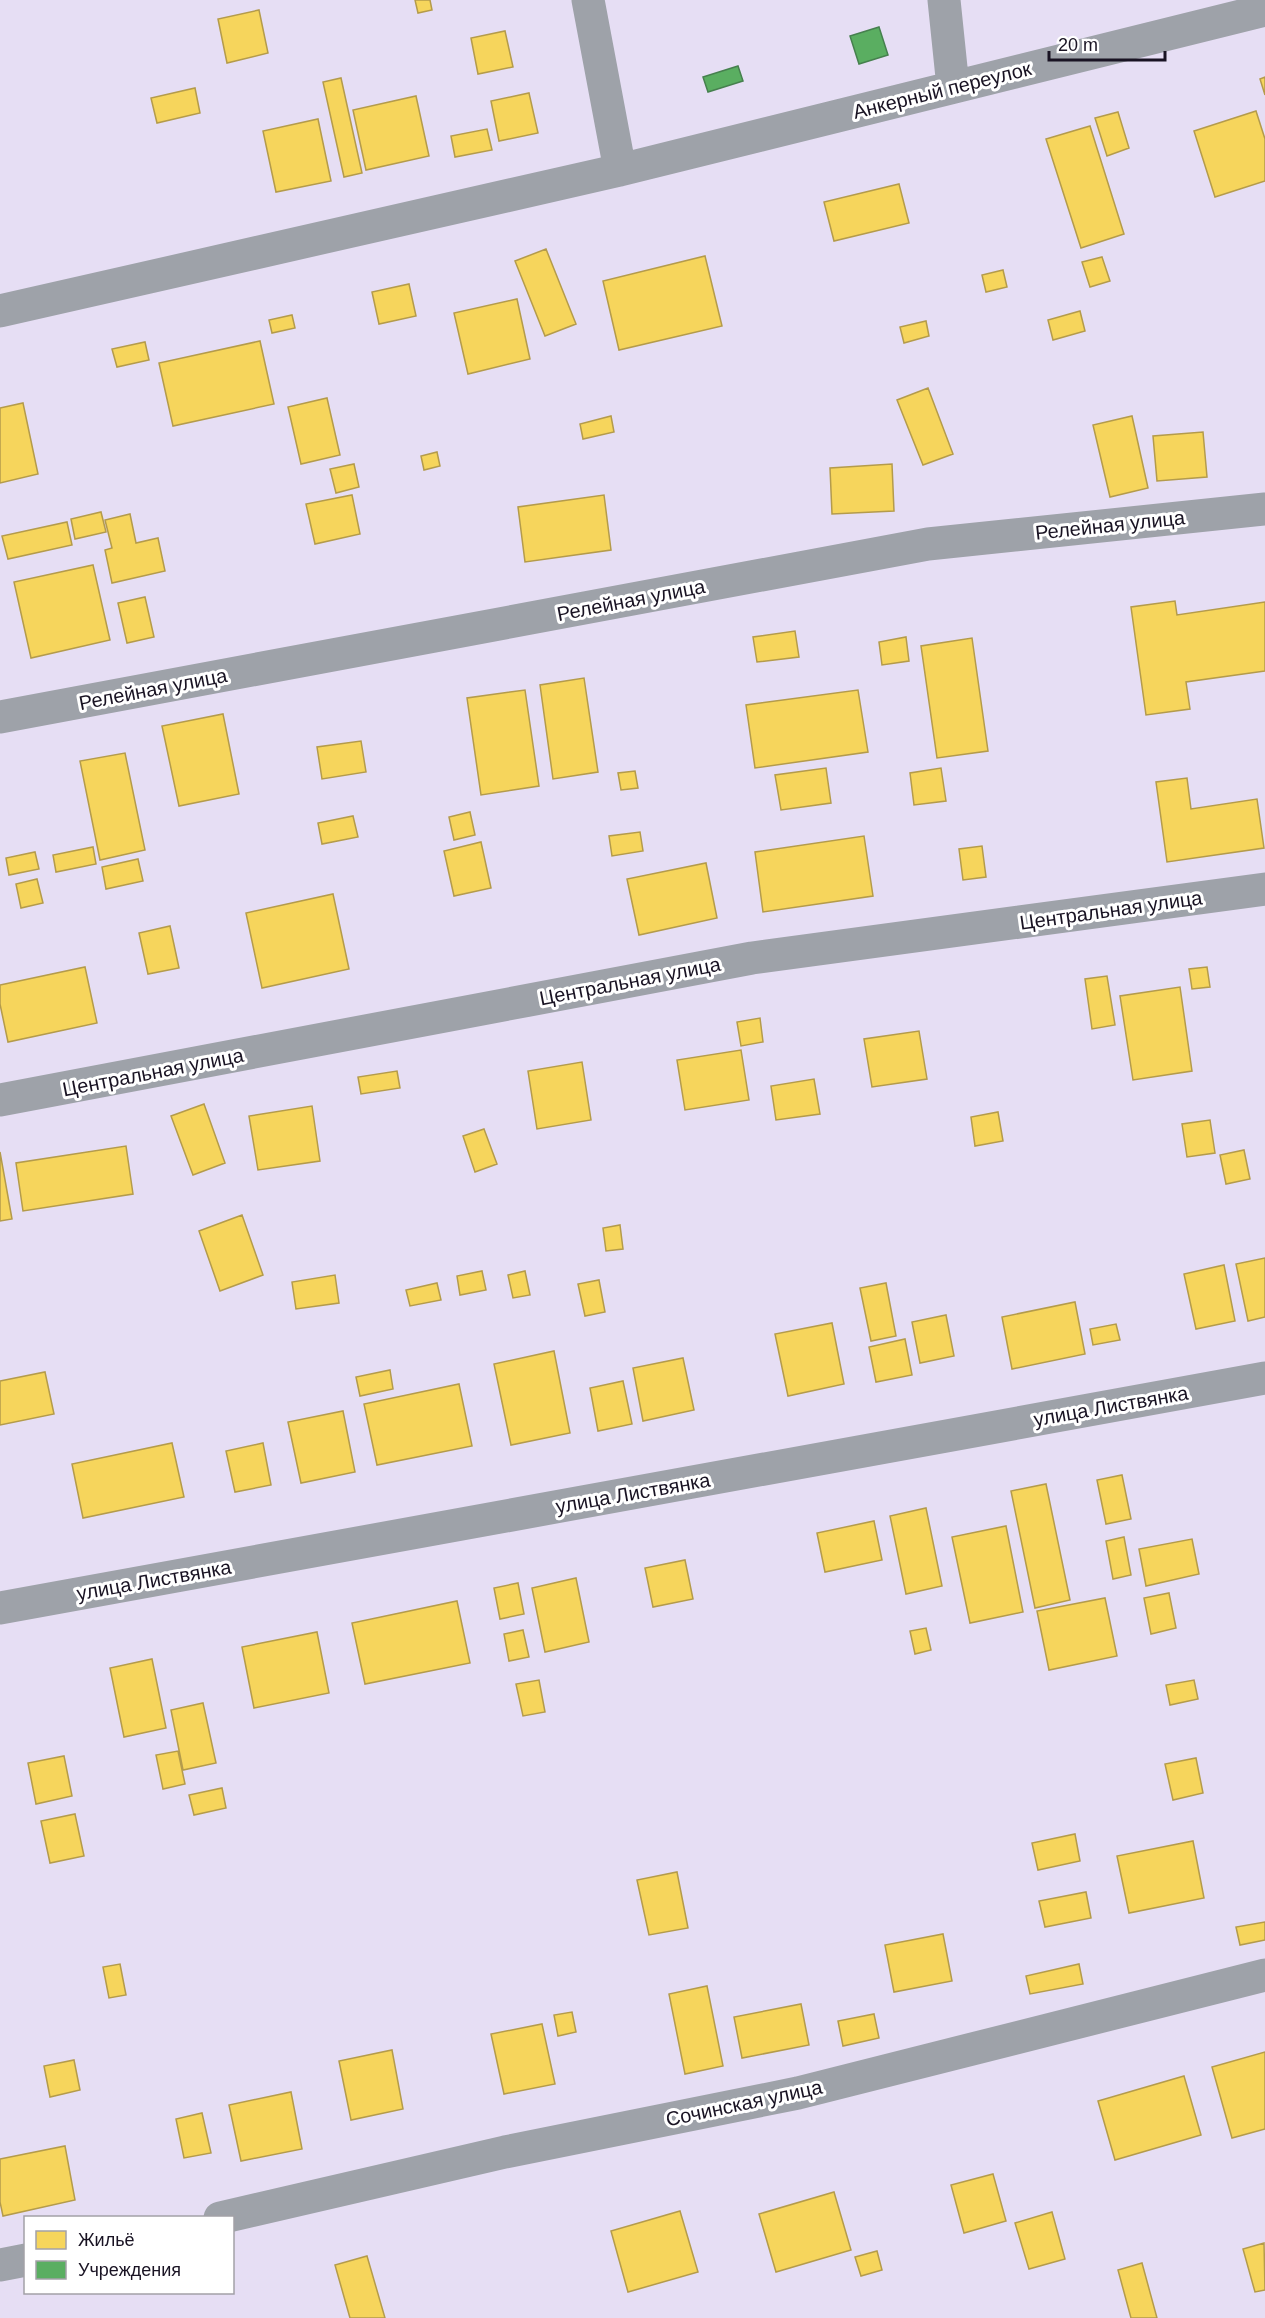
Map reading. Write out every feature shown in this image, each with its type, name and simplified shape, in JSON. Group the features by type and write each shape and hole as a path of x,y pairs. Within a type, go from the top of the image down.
{"street":[{"path":"588,0 620,170"},
{"path":"944,0 954,87"},
{"name":"Анкерный переулок","path":"0,311 620,170 1265,10"},
{"name":"Релейная улица","path":"0,717 928,544 1265,509"},
{"name":"Центральная улица","path":"0,1100 752,958 1265,889"},
{"name":"улица Листвянка","path":"0,1608 1265,1378"},
{"name":"Сочинская улица","path":"224,2216 505,2152 798,2092 1265,1975"},
{"path":"0,2265 24,2260"}],"building: Жильё":[{"path":"415,0 430,0 432,10 418,13"},
{"path":"259,10 268,53 227,63 218,19"},
{"path":"505,31 513,67 478,74 471,38"},
{"path":"1265,77 1265,95 1260,79"},
{"path":"341,78 362,173 344,177 323,82"},
{"path":"195,88 200,113 157,123 151,98"},
{"path":"529,93 538,133 499,141 491,101"},
{"path":"416,96 429,156 366,170 353,110"},
{"path":"1256,111 1265,139 1265,181 1215,197 1194,131"},
{"path":"1118,112 1129,148 1107,156 1095,118"},
{"path":"318,119 331,181 276,192 263,131"},
{"path":"1090,126 1124,234 1081,248 1046,139"},
{"path":"487,129 492,150 455,157 451,136"},
{"path":"899,184 909,223 834,241 824,202"},
{"path":"546,249 576,324 545,336 515,261"},
{"path":"705,256 722,326 619,350 603,281"},
{"path":"1102,257 1110,281 1090,287 1082,262"},
{"path":"1003,270 1007,287 986,292 982,275"},
{"path":"409,284 416,316 379,324 372,292"},
{"path":"517,299 530,359 468,374 454,313"},
{"path":"1080,311 1085,331 1053,340 1048,320"},
{"path":"292,315 295,328 272,333 269,320"},
{"path":"926,321 929,336 904,343 900,327"},
{"path":"260,341 274,404 173,426 159,363"},
{"path":"145,342 149,360 117,367 112,349"},
{"path":"928,388 953,454 923,465 897,400"},
{"path":"327,398 340,455 301,464 288,407"},
{"path":"23,403 38,474 0,483 0,408"},
{"path":"611,416 614,432 583,439 580,424"},
{"path":"1132,416 1148,488 1110,497 1093,425"},
{"path":"1203,432 1207,477 1157,481 1153,436"},
{"path":"437,452 440,466 424,470 421,456"},
{"path":"354,464 359,487 336,493 330,469"},
{"path":"892,464 894,511 832,514 830,468"},
{"path":"352,495 360,534 315,544 306,504"},
{"path":"604,495 611,550 525,562 518,507"},
{"path":"101,512 106,532 75,539 71,519"},
{"path":"130,514 136,543 158,538 165,571 112,583 105,550 112,548 105,520"},
{"path":"67,522 72,545 8,559 2,536"},
{"path":"93,565 110,640 31,658 14,582"},
{"path":"145,597 154,637 127,643 118,603"},
{"path":"1175,601 1177,615 1265,602 1265,671 1186,682 1190,709 1146,715 1131,607"},
{"path":"795,631 799,657 757,662 753,637"},
{"path":"906,637 909,661 882,665 879,642"},
{"path":"972,638 988,751 937,758 921,646"},
{"path":"584,678 598,772 553,779 540,685"},
{"path":"525,690 539,786 481,795 467,698"},
{"path":"858,690 868,752 755,768 746,705"},
{"path":"223,714 239,794 179,806 162,726"},
{"path":"361,741 366,772 322,779 317,747"},
{"path":"125,753 145,850 100,860 80,761"},
{"path":"826,768 831,803 781,810 775,775"},
{"path":"941,768 946,801 914,805 910,773"},
{"path":"635,771 638,788 621,790 618,773"},
{"path":"1187,778 1191,809 1257,799 1264,848 1167,862 1156,782"},
{"path":"470,812 475,835 454,840 449,817"},
{"path":"353,816 358,837 322,844 318,823"},
{"path":"640,832 643,851 612,856 609,836"},
{"path":"864,836 873,896 763,912 755,852"},
{"path":"481,842 491,888 454,896 444,851"},
{"path":"982,846 986,877 963,880 959,849"},
{"path":"93,847 96,864 56,872 53,855"},
{"path":"35,852 39,869 9,875 6,858"},
{"path":"138,859 143,881 106,889 102,867"},
{"path":"706,863 717,918 639,935 627,879"},
{"path":"37,879 43,903 21,908 16,884"},
{"path":"333,894 349,969 262,988 246,913"},
{"path":"170,926 179,968 148,974 139,933"},
{"path":"85,967 97,1023 8,1042 0,1004 0,985"},
{"path":"1207,967 1210,987 1192,989 1189,969"},
{"path":"1107,976 1115,1025 1092,1029 1085,979"},
{"path":"1180,987 1192,1071 1133,1080 1120,996"},
{"path":"760,1018 763,1042 741,1046 737,1022"},
{"path":"919,1031 927,1079 872,1087 864,1039"},
{"path":"741,1050 749,1100 685,1110 677,1060"},
{"path":"582,1062 591,1120 537,1129 528,1071"},
{"path":"397,1071 400,1088 361,1094 358,1077"},
{"path":"814,1079 820,1114 776,1120 771,1086"},
{"path":"204,1104 225,1163 193,1175 171,1116"},
{"path":"312,1106 320,1161 258,1170 249,1116"},
{"path":"998,1112 1003,1141 975,1146 971,1117"},
{"path":"1210,1120 1215,1153 1187,1157 1182,1124"},
{"path":"484,1129 497,1164 475,1172 463,1136"},
{"path":"126,1146 133,1194 23,1211 16,1163"},
{"path":"1244,1150 1250,1179 1226,1184 1220,1155"},
{"path":"0,1152 12,1219 0,1221"},
{"path":"242,1215 263,1275 220,1291 199,1231"},
{"path":"620,1225 623,1249 606,1251 603,1228"},
{"path":"1265,1258 1265,1317 1248,1321 1236,1264"},
{"path":"1224,1265 1235,1321 1196,1329 1184,1274"},
{"path":"482,1271 486,1290 460,1295 457,1276"},
{"path":"525,1271 530,1295 513,1298 508,1275"},
{"path":"335,1275 339,1303 296,1309 292,1282"},
{"path":"599,1280 605,1312 585,1316 578,1284"},
{"path":"437,1283 441,1300 410,1306 406,1290"},
{"path":"886,1283 896,1336 871,1341 860,1288"},
{"path":"1075,1302 1085,1354 1012,1369 1002,1317"},
{"path":"946,1315 954,1356 920,1363 912,1322"},
{"path":"832,1323 844,1384 788,1396 775,1334"},
{"path":"1116,1324 1120,1340 1093,1345 1090,1329"},
{"path":"905,1339 912,1375 876,1382 869,1347"},
{"path":"554,1351 570,1433 511,1445 494,1364"},
{"path":"683,1358 694,1410 643,1421 633,1368"},
{"path":"390,1370 393,1389 360,1396 356,1377"},
{"path":"45,1372 54,1414 0,1425 0,1381"},
{"path":"623,1381 632,1424 598,1431 590,1388"},
{"path":"459,1384 472,1446 377,1465 364,1404"},
{"path":"343,1411 355,1472 301,1483 288,1422"},
{"path":"172,1443 184,1497 83,1518 72,1464"},
{"path":"263,1443 271,1485 235,1492 226,1451"},
{"path":"1122,1475 1131,1519 1106,1524 1097,1480"},
{"path":"1046,1484 1070,1600 1035,1608 1011,1491"},
{"path":"926,1508 942,1586 906,1594 890,1516"},
{"path":"874,1521 882,1560 825,1572 817,1533"},
{"path":"1006,1526 1023,1612 970,1623 952,1537"},
{"path":"1124,1537 1131,1575 1113,1579 1106,1541"},
{"path":"1192,1539 1199,1574 1146,1586 1139,1549"},
{"path":"685,1560 693,1599 653,1607 645,1568"},
{"path":"576,1578 589,1642 545,1652 532,1588"},
{"path":"518,1583 524,1614 500,1619 494,1588"},
{"path":"1169,1593 1176,1628 1151,1634 1144,1598"},
{"path":"1105,1598 1117,1656 1049,1670 1037,1611"},
{"path":"457,1601 470,1663 365,1684 352,1623"},
{"path":"926,1628 931,1650 915,1654 910,1631"},
{"path":"523,1630 529,1657 509,1661 504,1634"},
{"path":"317,1632 329,1693 254,1708 242,1647"},
{"path":"152,1659 166,1728 124,1737 110,1668"},
{"path":"539,1680 545,1712 523,1716 516,1684"},
{"path":"1194,1680 1198,1699 1170,1705 1166,1685"},
{"path":"203,1703 216,1763 183,1770 171,1710"},
{"path":"178,1751 185,1784 163,1789 156,1755"},
{"path":"64,1756 72,1796 36,1804 28,1763"},
{"path":"1196,1758 1203,1793 1173,1800 1165,1764"},
{"path":"222,1788 226,1808 194,1815 189,1795"},
{"path":"75,1814 84,1856 50,1863 41,1821"},
{"path":"1075,1834 1080,1861 1038,1870 1032,1843"},
{"path":"1193,1841 1204,1898 1129,1913 1117,1856"},
{"path":"677,1872 688,1928 649,1935 637,1880"},
{"path":"1086,1892 1091,1918 1045,1927 1039,1901"},
{"path":"1265,1922 1265,1940 1240,1945 1236,1927"},
{"path":"943,1934 952,1981 894,1992 885,1945"},
{"path":"120,1964 126,1995 109,1998 103,1967"},
{"path":"1079,1964 1083,1984 1030,1994 1026,1976"},
{"path":"707,1986 723,2066 685,2074 669,1994"},
{"path":"801,2004 809,2045 742,2058 734,2017"},
{"path":"572,2012 576,2032 558,2036 554,2015"},
{"path":"874,2014 879,2038 843,2046 838,2021"},
{"path":"542,2024 555,2084 504,2094 491,2034"},
{"path":"392,2050 403,2109 351,2120 339,2061"},
{"path":"1265,2052 1265,2129 1232,2138 1212,2067"},
{"path":"74,2060 80,2090 50,2097 44,2066"},
{"path":"1184,2076 1201,2135 1115,2160 1098,2101"},
{"path":"291,2092 302,2149 241,2161 229,2105"},
{"path":"202,2113 211,2153 184,2158 176,2119"},
{"path":"65,2146 75,2200 3,2216 0,2202 0,2159"},
{"path":"993,2174 1006,2221 964,2233 951,2185"},
{"path":"834,2192 851,2250 776,2272 759,2214"},
{"path":"680,2211 698,2272 628,2292 611,2231"},
{"path":"1052,2212 1065,2259 1029,2269 1015,2223"},
{"path":"1264,2243 1265,2290 1255,2292 1243,2249"},
{"path":"877,2251 882,2270 861,2276 855,2257"},
{"path":"367,2256 385,2318 350,2318 335,2265"},
{"path":"1142,2263 1157,2318 1131,2318 1118,2270"}],"building: Учреждения":[{"path":"879,27 888,55 859,64 850,36"},
{"path":"738,66 743,81 708,92 703,77"}]}
